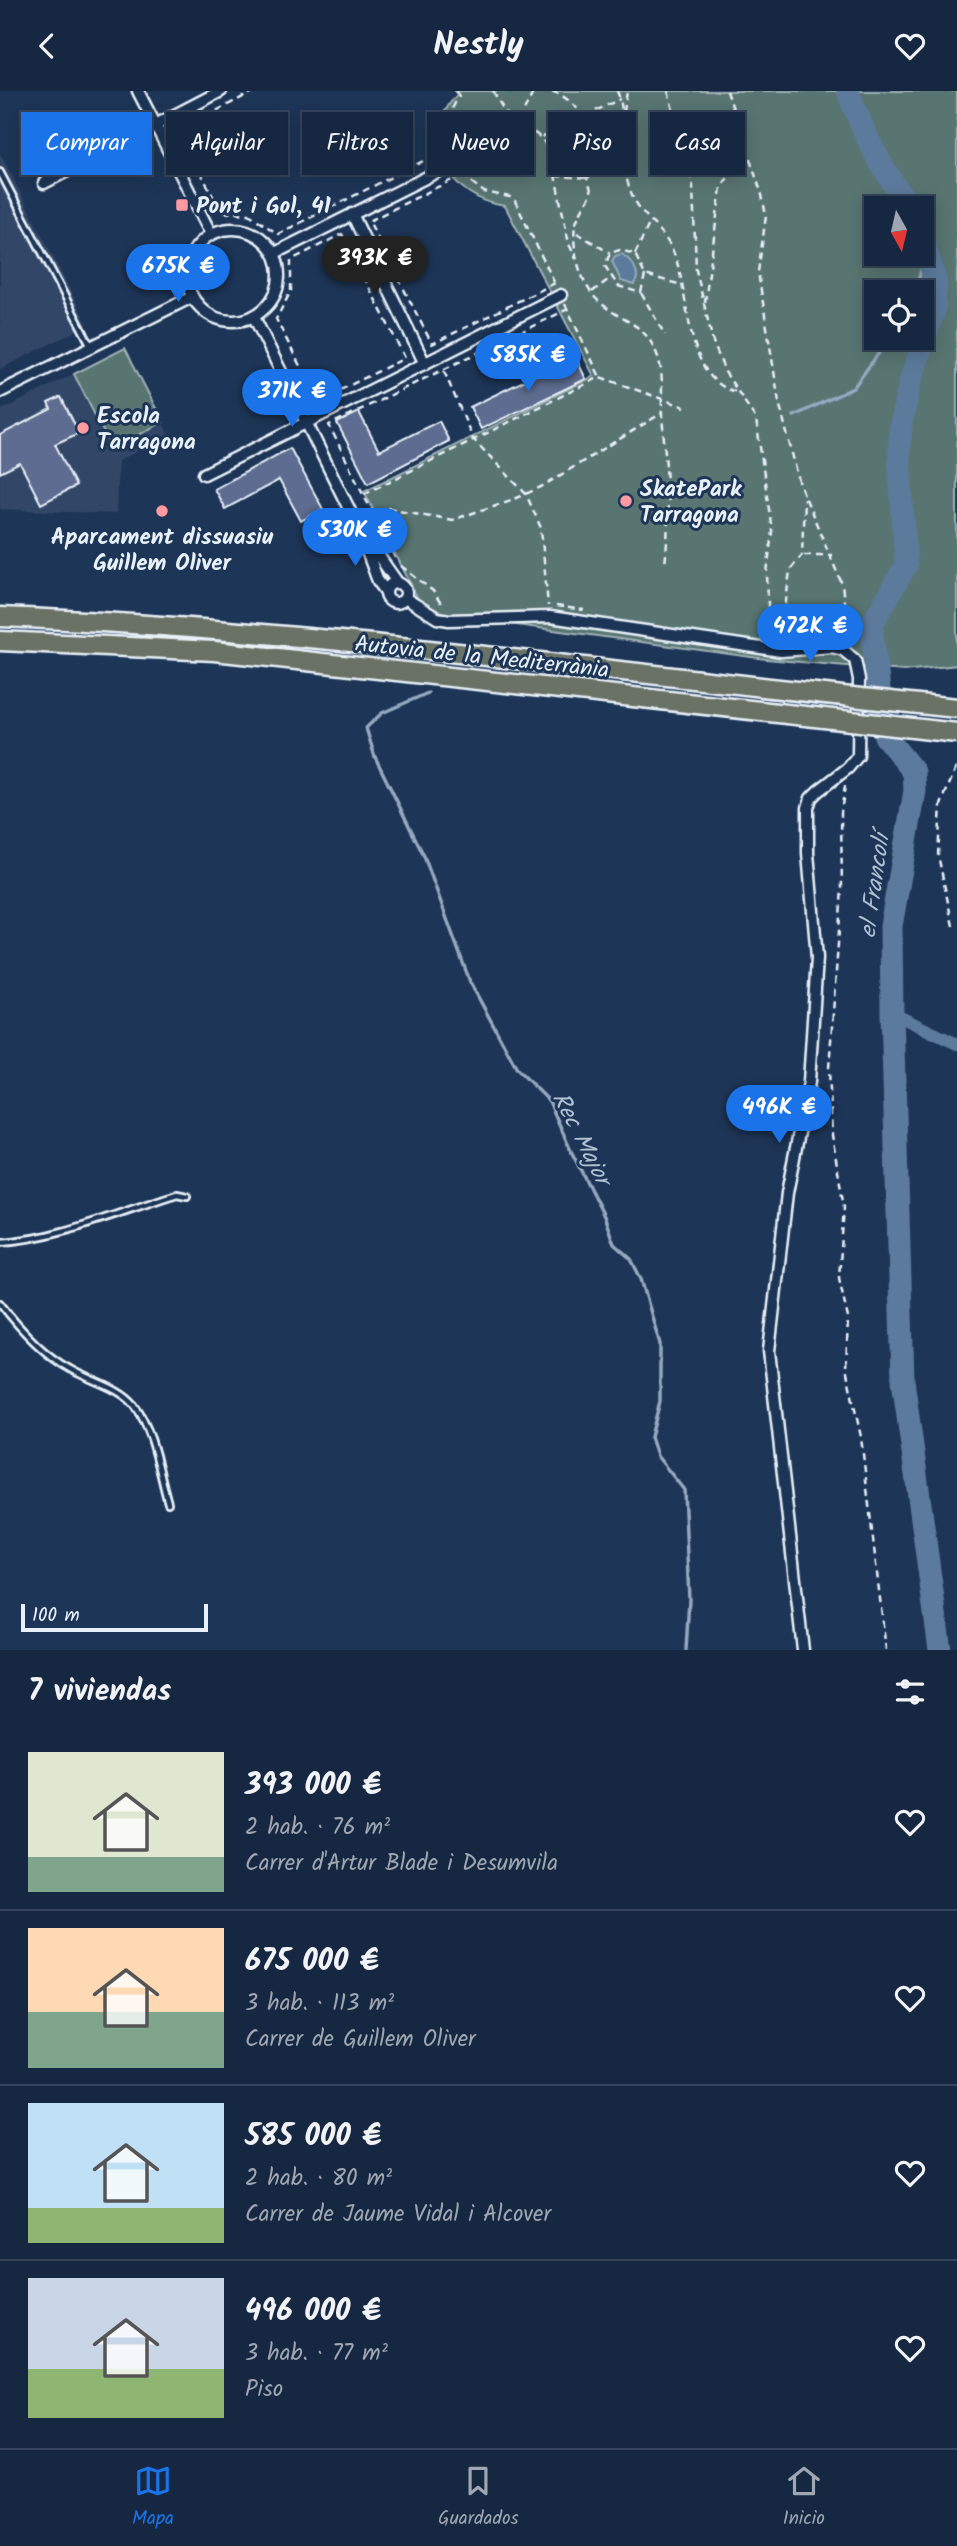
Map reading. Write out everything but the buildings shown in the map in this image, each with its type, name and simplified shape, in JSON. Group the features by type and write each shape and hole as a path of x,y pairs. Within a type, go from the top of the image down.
{"highway":[{"name":"Autovia de la Mediterrània","path":"0,617 141,622 291,636 957,708"},
{"name":"Autovia de la Mediterrània","path":"0,641 214,651 957,733"},
{"path":"0,647 55,644"}],"street":[{"path":"138,91 211,235"},
{"path":"44,183 221,91"},
{"path":"275,253 429,175"},
{"path":"352,214 425,364"},
{"path":"242,229 258,236 275,253 279,269 276,293 267,308 254,317 232,322 218,319 201,309 192,297 186,276 189,261 199,243 211,235 222,230 242,229"},
{"path":"204,474 561,295"},
{"path":"0,392 192,297"},
{"path":"254,317 358,527 397,582 405,588 405,599"},
{"path":"358,527 368,559 387,598 396,603 405,599"},
{"path":"386,592 387,587 397,582"},
{"path":"405,599 437,618 449,620 549,612 781,651 832,647 843,650 855,660 859,679 859,748 854,763 818,790 811,798 808,808 808,853 817,958 809,1082 787,1193 769,1351 803,1650"}],"lane":[{"path":"0,172 91,347"},
{"path":"0,1242 34,1237 177,1194 187,1196"},
{"path":"0,1303 30,1338 51,1357 69,1369 118,1392 134,1404 145,1422 168,1503"}],"path":[{"path":"254,91 179,131 221,212 249,214 278,234 427,159"},
{"path":"452,112 459,96 457,91"},
{"path":"494,91 507,112"},
{"path":"524,112 534,91"},
{"path":"552,91 571,101 579,112"},
{"path":"617,91 623,112"},
{"path":"625,112 627,91"},
{"path":"668,91 693,186 696,270 718,359 756,419 770,520 767,573 770,641"},
{"path":"727,91 762,195 766,216 758,272 772,364 779,402 804,494 842,584 845,611 843,650"},
{"path":"593,112 620,99"},
{"path":"534,131 542,137 551,155 569,244 591,293 601,304 635,323 647,334 659,360 669,493 669,530 665,563"},
{"path":"542,137 548,134"},
{"path":"704,305 721,187 746,152"},
{"path":"462,175 484,193 510,197 515,201 555,283 432,344 369,221 462,175"},
{"path":"554,176 587,179 593,175"},
{"path":"626,175 632,196 673,250 688,318 706,372 719,387 739,392"},
{"path":"578,262 575,225 592,193 587,179"},
{"path":"635,254 651,221"},
{"path":"575,232 610,253 620,250 635,254 645,275 641,293 665,335"},
{"path":"342,235 404,358 318,401 276,319 291,291 291,260 342,235"},
{"path":"610,253 605,266 618,286 641,293"},
{"path":"645,275 682,285"},
{"path":"591,293 612,277"},
{"path":"561,295 600,377"},
{"path":"445,610 433,591 398,564 329,425 568,309"},
{"path":"444,371 474,439 526,494 541,528 549,612 590,611"},
{"path":"364,494 600,377 685,407"},
{"path":"388,508 452,520 526,494 662,413"},
{"path":"781,651 782,618 790,571 802,555 804,494"},
{"path":"802,555 832,555"},
{"path":"953,926 938,855 941,805 957,765"},
{"path":"848,768 841,812 842,889 829,1078 832,1135 844,1207 839,1278 848,1318 846,1368 861,1437 886,1650"}],"shaded area":[{"path":"0,153 88,325 0,369"},
{"path":"622,254 636,272 634,285 621,281 612,261 615,256"},
{"name":"Escola Tarragona","path":"125,348 169,435 118,461 116,514 0,509 0,411"}],"green space":[{"path":"455,91 957,91 957,665 904,671 766,659 436,614 423,609 364,491 594,376 505,206 485,201 468,192 451,175 534,175 534,112 444,112 457,95"},
{"path":"125,348 163,422 112,449 74,374"}],"waterway":[{"name":"el Francolí","path":"848,91 874,152 902,196"},
{"name":"Rec Major","path":"918,280 922,266"},
{"name":"el Francolí","path":"931,266 936,283 934,310 910,382 901,424 899,454 906,565 871,626 885,736 914,772 915,791 891,926 892,1013 903,1380 940,1650"},
{"name":"Rec Major","path":"794,416 853,388 881,350"},
{"name":"Rec Major","path":"428,693 382,713 366,728 375,757 424,856 470,982 517,1069 549,1101 604,1216 614,1244 631,1259 641,1279 660,1344 660,1401 651,1437 657,1456 684,1490 689,1599 686,1650"},
{"path":"892,1013 957,1044"}],"place":[{"name":"Pont i Gol, 41","path":"182,205"},
{"name":"Escola Tarragona","path":"83,428"},
{"name":"SkatePark Tarragona","path":"626,501"},
{"name":"Aparcament dissuasiu Guillem Oliver","path":"162,511"}]}
